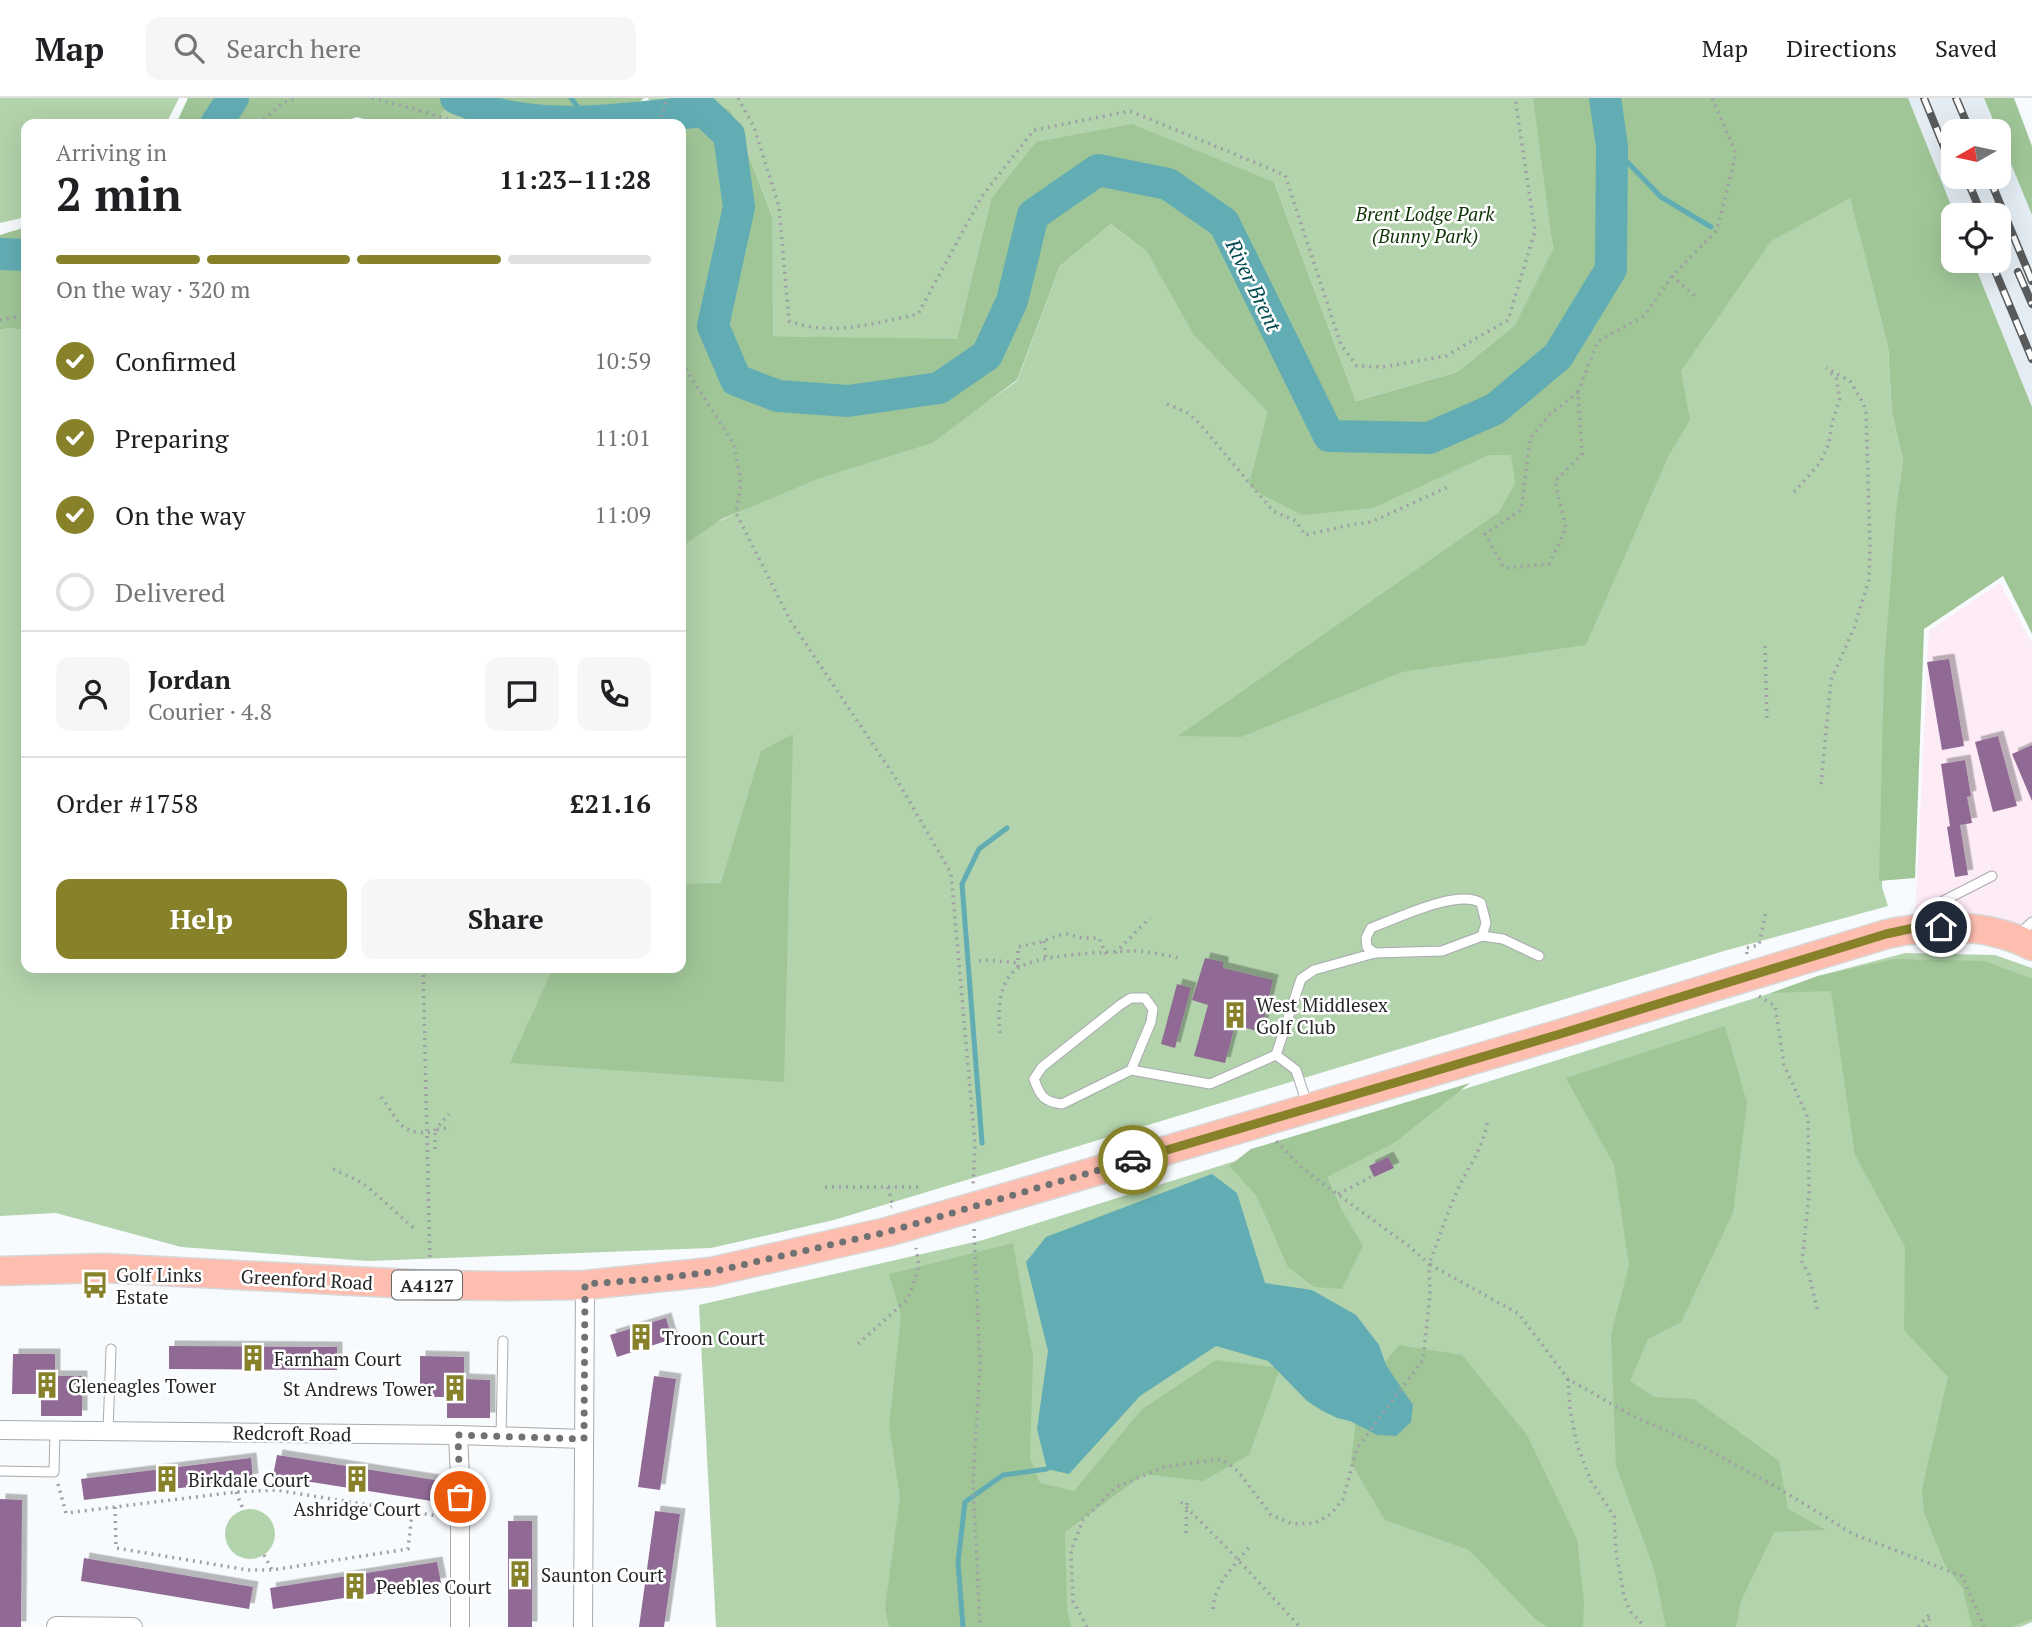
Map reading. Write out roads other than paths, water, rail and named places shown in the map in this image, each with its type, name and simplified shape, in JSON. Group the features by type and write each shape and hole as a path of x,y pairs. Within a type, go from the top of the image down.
{"main road":[{"name":"Greenford Road","path":"0,1271 104,1268 429,1285 585,1284 711,1272 912,1224 973,1220 1259,1123 1886,934 1914,928 1941,927 2026,936"}],"street":[{"path":"583,1627 585,1284"},
{"name":"Redcroft Road","path":"0,1430 584,1439"},
{"path":"458,1435 460,1627"},
{"path":"56,1626 133,1627"}],"lane":[{"path":"1941,927 1943,901 1992,876"},
{"path":"1375,953 1367,947 1366,938 1371,929 1436,903 1469,899 1481,903 1486,923 1482,936"},
{"path":"1131,1070 1153,1009 1145,998 1130,998 1120,1005 1042,1066 1034,1079 1040,1094 1051,1103 1062,1104 1131,1070 1210,1084 1276,1055 1301,979 1314,970 1375,953 1442,951 1482,936 1503,939 1538,957"},
{"path":"1276,1055 1296,1070 1309,1109"},
{"path":"501,1436 503,1341"},
{"path":"108,1431 111,1349"},
{"path":"0,1471 54,1472 55,1431"}],"water":[{"path":"1212,1174 1237,1193 1265,1283 1312,1290 1356,1315 1379,1345 1386,1365 1413,1405 1411,1422 1396,1436 1377,1435 1350,1421 1337,1418 1307,1401 1268,1361 1216,1346 1140,1396 1069,1474 1047,1469 1037,1429 1048,1351 1026,1262 1046,1237"}],"waterway":[{"name":"River Brent","path":"219,119 233,98"},
{"name":"River Brent","path":"456,98 506,116 526,119"},
{"path":"571,98 587,119"},
{"name":"River Brent","path":"625,119 704,111 729,135 739,207 713,326 736,380 778,396 848,401 939,388 987,355 1012,301 1033,215 1098,170 1168,184 1224,223 1329,436 1429,438 1495,409 1558,356 1611,269 1612,146 1605,98"},
{"path":"1612,146 1661,197 1711,227"},
{"name":"River Brent","path":"0,254 21,255"},
{"path":"982,1143 962,884 979,849 1007,828"},
{"path":"963,1627 958,1562 965,1502 1003,1475 1047,1469"}],"railway":[{"path":"1924,98 1941,140"},
{"path":"1956,98 1965,119"},
{"path":"1971,189 1977,203"},
{"path":"1994,189 2032,281"},
{"path":"2018,272 2032,304"},
{"path":"1996,273 2032,359"}],"place":[{"name":"West Middlesex Golf Club","path":"1235,1015"},
{"name":"Golf Links Estate","path":"95,1285"},
{"name":"Troon Court","path":"641,1337"},
{"name":"Farnham Court","path":"253,1358"},
{"name":"Gleneagles Tower","path":"47,1385"},
{"name":"St Andrews Tower","path":"455,1388"},
{"name":"Birkdale Court","path":"167,1479"},
{"name":"Ashridge Court","path":"357,1479"},
{"name":"Saunton Court","path":"520,1574"},
{"name":"Peebles Court","path":"355,1586"}],"park label":[{"name":"Brent Lodge Park (Bunny Park)","path":"1425,224"}]}
